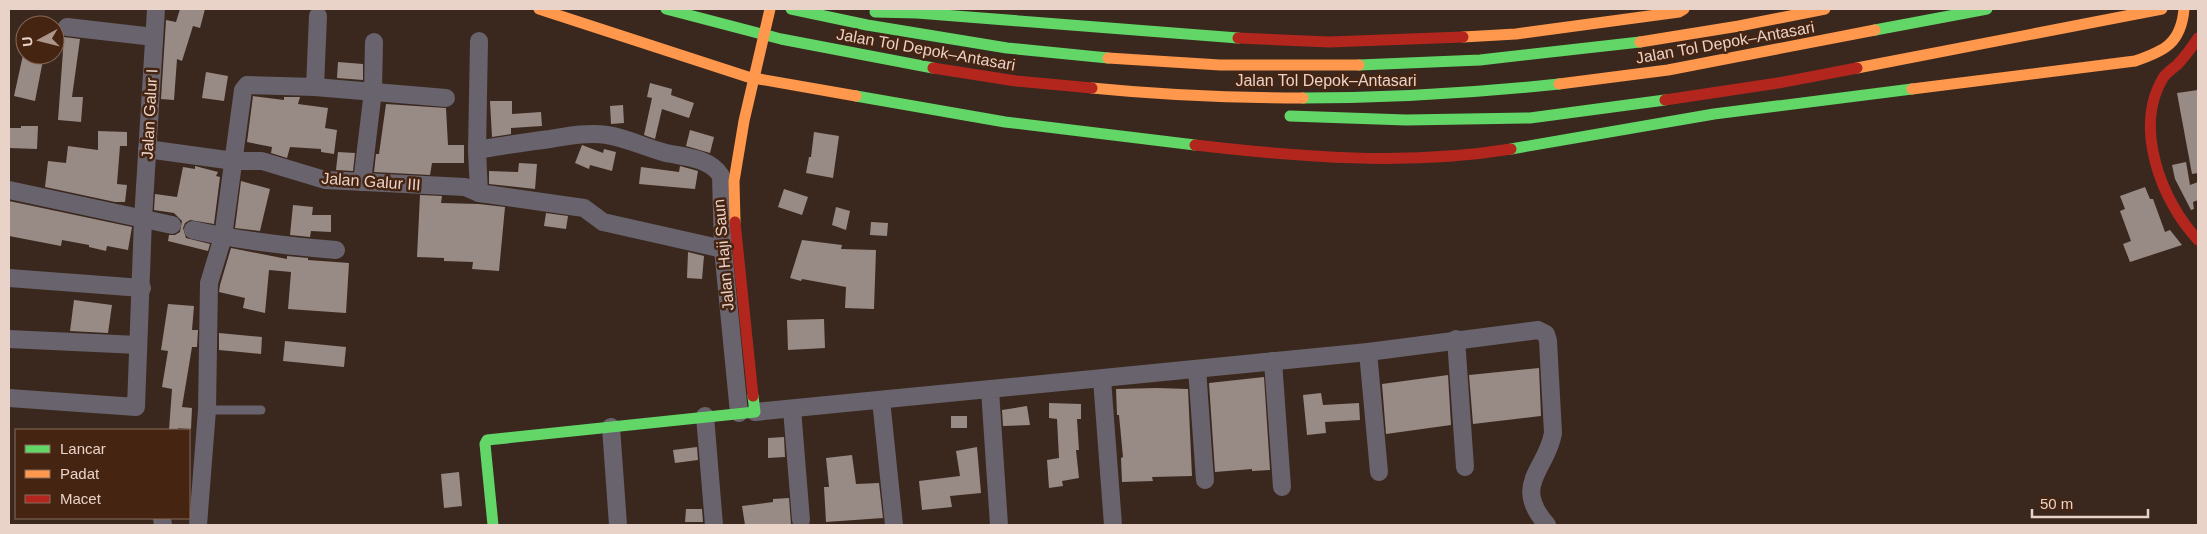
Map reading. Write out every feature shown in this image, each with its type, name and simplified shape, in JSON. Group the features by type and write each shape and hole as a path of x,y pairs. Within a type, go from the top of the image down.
{"main road":[{"path":"539,9 748,77 1004,122 1255,152 1330,157 1414,158 1486,153 1714,114 2135,61 2158,54 2175,41 2184,22 2184,9"},
{"name":"Jalan Tol Depok–Antasari","path":"666,9 724,26 872,58 1020,82 1165,95 1322,99 1453,95 1612,79 1691,66 1987,9"},
{"name":"Jalan Haji Saun","path":"747,412 734,228 734,181 744,121 770,9"},
{"path":"795,10 917,13 1244,38 1330,42 1416,40 1516,34 1679,12 1684,9"},
{"name":"Jalan Tol Depok–Antasari","path":"795,10 879,27 1029,52 1212,66 1314,67 1455,63 1609,47 1764,22 1825,9"},
{"path":"1283,115 1406,120 1530,118 1778,83 2162,9"},
{"path":"2198,38 2180,62 2163,78 2150,119 2154,156 2163,184 2186,227 2198,240"},
{"path":"1165,95 1244,108"},
{"path":"494,525 486,442 502,444 611,427 747,412"}],"street":[{"name":"Jalan Galur I","path":"9,398 136,407 142,288 143,219 156,9"},
{"path":"315,87 318,16"},
{"path":"67,27 154,37"},
{"path":"479,40 477,150 479,193"},
{"path":"362,182 373,92 374,42"},
{"path":"198,525 207,410 209,283 223,237 244,87 258,85 315,87 446,98"},
{"path":"477,150 576,135 601,134 710,164 721,176 723,249 747,412 1368,352 1456,339 1538,330 1546,334 1548,341 1553,433 1551,446 1532,479 1532,493 1535,507 1547,525"},
{"name":"Jalan Galur III","path":"147,149 234,161 262,161 320,179 465,187 479,193 584,208 603,222 723,249"},
{"path":"9,190 172,225"},
{"path":"193,230 223,237 283,246 336,250"},
{"path":"9,278 142,288"},
{"path":"9,339 138,346"},
{"path":"1456,339 1465,467"},
{"path":"1368,352 1379,472"},
{"path":"1274,361 1282,486"},
{"path":"1197,369 1205,480"},
{"path":"1102,378 1113,525"},
{"path":"990,390 1000,525"},
{"path":"881,400 894,525"},
{"path":"792,409 801,520"},
{"path":"705,416 714,525"},
{"path":"611,427 618,525"}],"lane":[{"path":"207,410 261,410"}],"building":[{"path":"180,9 205,9 200,28 193,26 182,61 177,59 174,100 161,99 166,20 176,22"},
{"path":"65,37 80,39 72,97 83,97 81,122 58,120 62,65 65,65"},
{"path":"338,62 363,64 363,80 337,78"},
{"path":"21,65 42,65 35,101 14,96"},
{"path":"206,72 228,76 224,101 202,98"},
{"path":"650,83 672,89 671,95 694,103 689,118 662,109 655,139 644,135 652,98 647,97"},
{"path":"2198,90 2198,173 2192,174 2177,93"},
{"path":"253,96 284,100 284,97 300,97 298,104 328,108 325,128 337,130 334,154 321,152 321,149 290,147 287,158 271,153 272,147 247,142"},
{"path":"490,101 512,101 512,114 541,112 542,126 511,128 511,134 492,137"},
{"path":"386,104 446,108 448,145 464,145 464,163 432,163 430,175 374,172 376,154 379,154"},
{"path":"623,105 624,123 611,124 610,106"},
{"path":"21,126 38,126 37,149 9,148 9,128 21,128"},
{"path":"690,130 714,137 710,153 686,146"},
{"path":"98,131 127,132 127,146 120,146 117,184 127,185 125,202 115,202 45,187 48,161 66,163 68,146 98,150"},
{"path":"814,132 839,136 833,178 806,173 809,157 811,157"},
{"path":"582,145 603,153 604,149 616,152 612,171 590,165 589,169 575,163"},
{"path":"338,152 355,153 353,171 336,170"},
{"path":"2186,162 2190,185 2198,182 2198,200 2193,202 2194,209 2191,210 2175,179 2172,165"},
{"path":"519,163 537,164 535,189 489,184 489,171 518,172"},
{"path":"195,166 218,172 216,176 220,177 214,224 190,220 185,223 183,228 186,238 210,244 208,251 168,241 169,235 175,235 180,232 182,221 174,213 154,210 155,194 177,197 183,167 195,169"},
{"path":"680,166 698,171 695,189 639,184 641,167 679,172"},
{"path":"241,181 270,189 260,231 235,228"},
{"path":"2145,187 2150,199 2153,199 2165,232 2170,230 2182,245 2130,262 2123,244 2131,241 2120,211 2125,209 2120,196"},
{"path":"784,189 808,197 802,215 778,207"},
{"path":"420,195 442,196 441,203 505,207 499,271 472,269 473,262 444,261 444,258 417,257"},
{"path":"9,201 132,227 128,250 107,246 106,251 89,247 89,245 62,240 61,246 9,236"},
{"path":"293,205 313,207 312,215 331,215 331,232 311,231 310,237 290,235"},
{"path":"836,207 850,211 846,230 832,225"},
{"path":"546,213 568,216 566,229 544,226"},
{"path":"871,222 888,223 887,236 870,235"},
{"path":"802,240 842,245 841,249 876,250 874,309 845,308 846,287 790,278"},
{"path":"231,248 287,259 287,256 308,258 308,260 349,263 346,313 288,309 291,272 269,270 265,313 243,308 245,298 219,292"},
{"path":"688,252 704,256 702,279 687,278"},
{"path":"74,300 112,305 108,333 70,331"},
{"path":"168,304 194,306 192,330 198,330 197,347 192,347 182,407 192,408 191,429 169,429 172,389 162,387 168,351 161,350"},
{"path":"824,319 825,348 788,350 787,320"},
{"path":"219,333 262,337 261,354 219,350"},
{"path":"285,341 346,347 344,367 283,361"},
{"path":"1539,368 1541,416 1473,424 1469,375"},
{"path":"1448,375 1451,425 1386,434 1382,384"},
{"path":"1264,377 1270,470 1252,471 1252,469 1215,472 1209,383"},
{"path":"1116,389 1188,389 1192,476 1152,477 1153,481 1122,482 1121,458 1123,457 1119,415 1117,415"},
{"path":"1321,393 1323,405 1359,403 1360,420 1325,422 1326,433 1307,435 1303,395"},
{"path":"1049,403 1081,404 1081,419 1077,419 1079,450 1076,450 1079,478 1062,481 1063,486 1049,488 1047,460 1059,458 1057,419 1049,418"},
{"path":"1027,406 1030,425 1003,426 1002,410"},
{"path":"951,416 967,416 967,428 951,428"},
{"path":"784,437 785,457 768,458 768,438"},
{"path":"697,447 698,460 675,463 673,450"},
{"path":"977,447 981,493 950,496 952,507 922,510 919,481 960,476 956,451"},
{"path":"852,455 856,484 879,483 883,518 826,522 824,487 829,487 826,458"},
{"path":"459,472 462,506 444,508 441,474"},
{"path":"789,498 791,524 745,525 742,506 773,502 773,499"},
{"path":"686,509 702,509 703,522 685,522"}],"traffic: fast":[{"path":"666,9 781,39 933,68"},
{"path":"791,9 867,25 1007,48 1108,58"},
{"path":"1875,30 1987,9"},
{"path":"875,12 917,13 1238,38"},
{"path":"1359,65 1480,60 1640,42"},
{"path":"1303,98 1431,94 1559,84"},
{"path":"1511,149 1714,114 1912,89"},
{"path":"856,96 1005,122 1195,145"},
{"path":"1290,116 1406,120 1530,118 1665,100"},
{"path":"493,525 485,444 487,440 755,412 753,396"}],"traffic: slow":[{"path":"539,9 748,77 856,96"},
{"path":"735,222 734,181 744,121 770,9"},
{"path":"1463,37 1516,34 1679,12 1684,9"},
{"path":"1640,42 1739,26 1825,9"},
{"path":"1857,68 2162,9"},
{"path":"1912,89 2135,61 2155,53 2170,44 2179,30 2184,9"},
{"path":"1559,84 1668,70 1875,30"},
{"path":"1108,58 1220,65 1359,65"},
{"path":"1092,88 1198,96 1303,98"}],"traffic: jam":[{"path":"1238,38 1329,42 1463,37"},
{"path":"2198,38 2183,59 2163,78 2154,98 2151,119 2151,141 2163,185 2173,206 2198,240"},
{"path":"933,68 1016,81 1092,88"},
{"path":"1665,100 1778,83 1857,68"},
{"path":"1195,145 1353,158 1432,157 1511,149"},
{"path":"735,222 753,396"}]}
